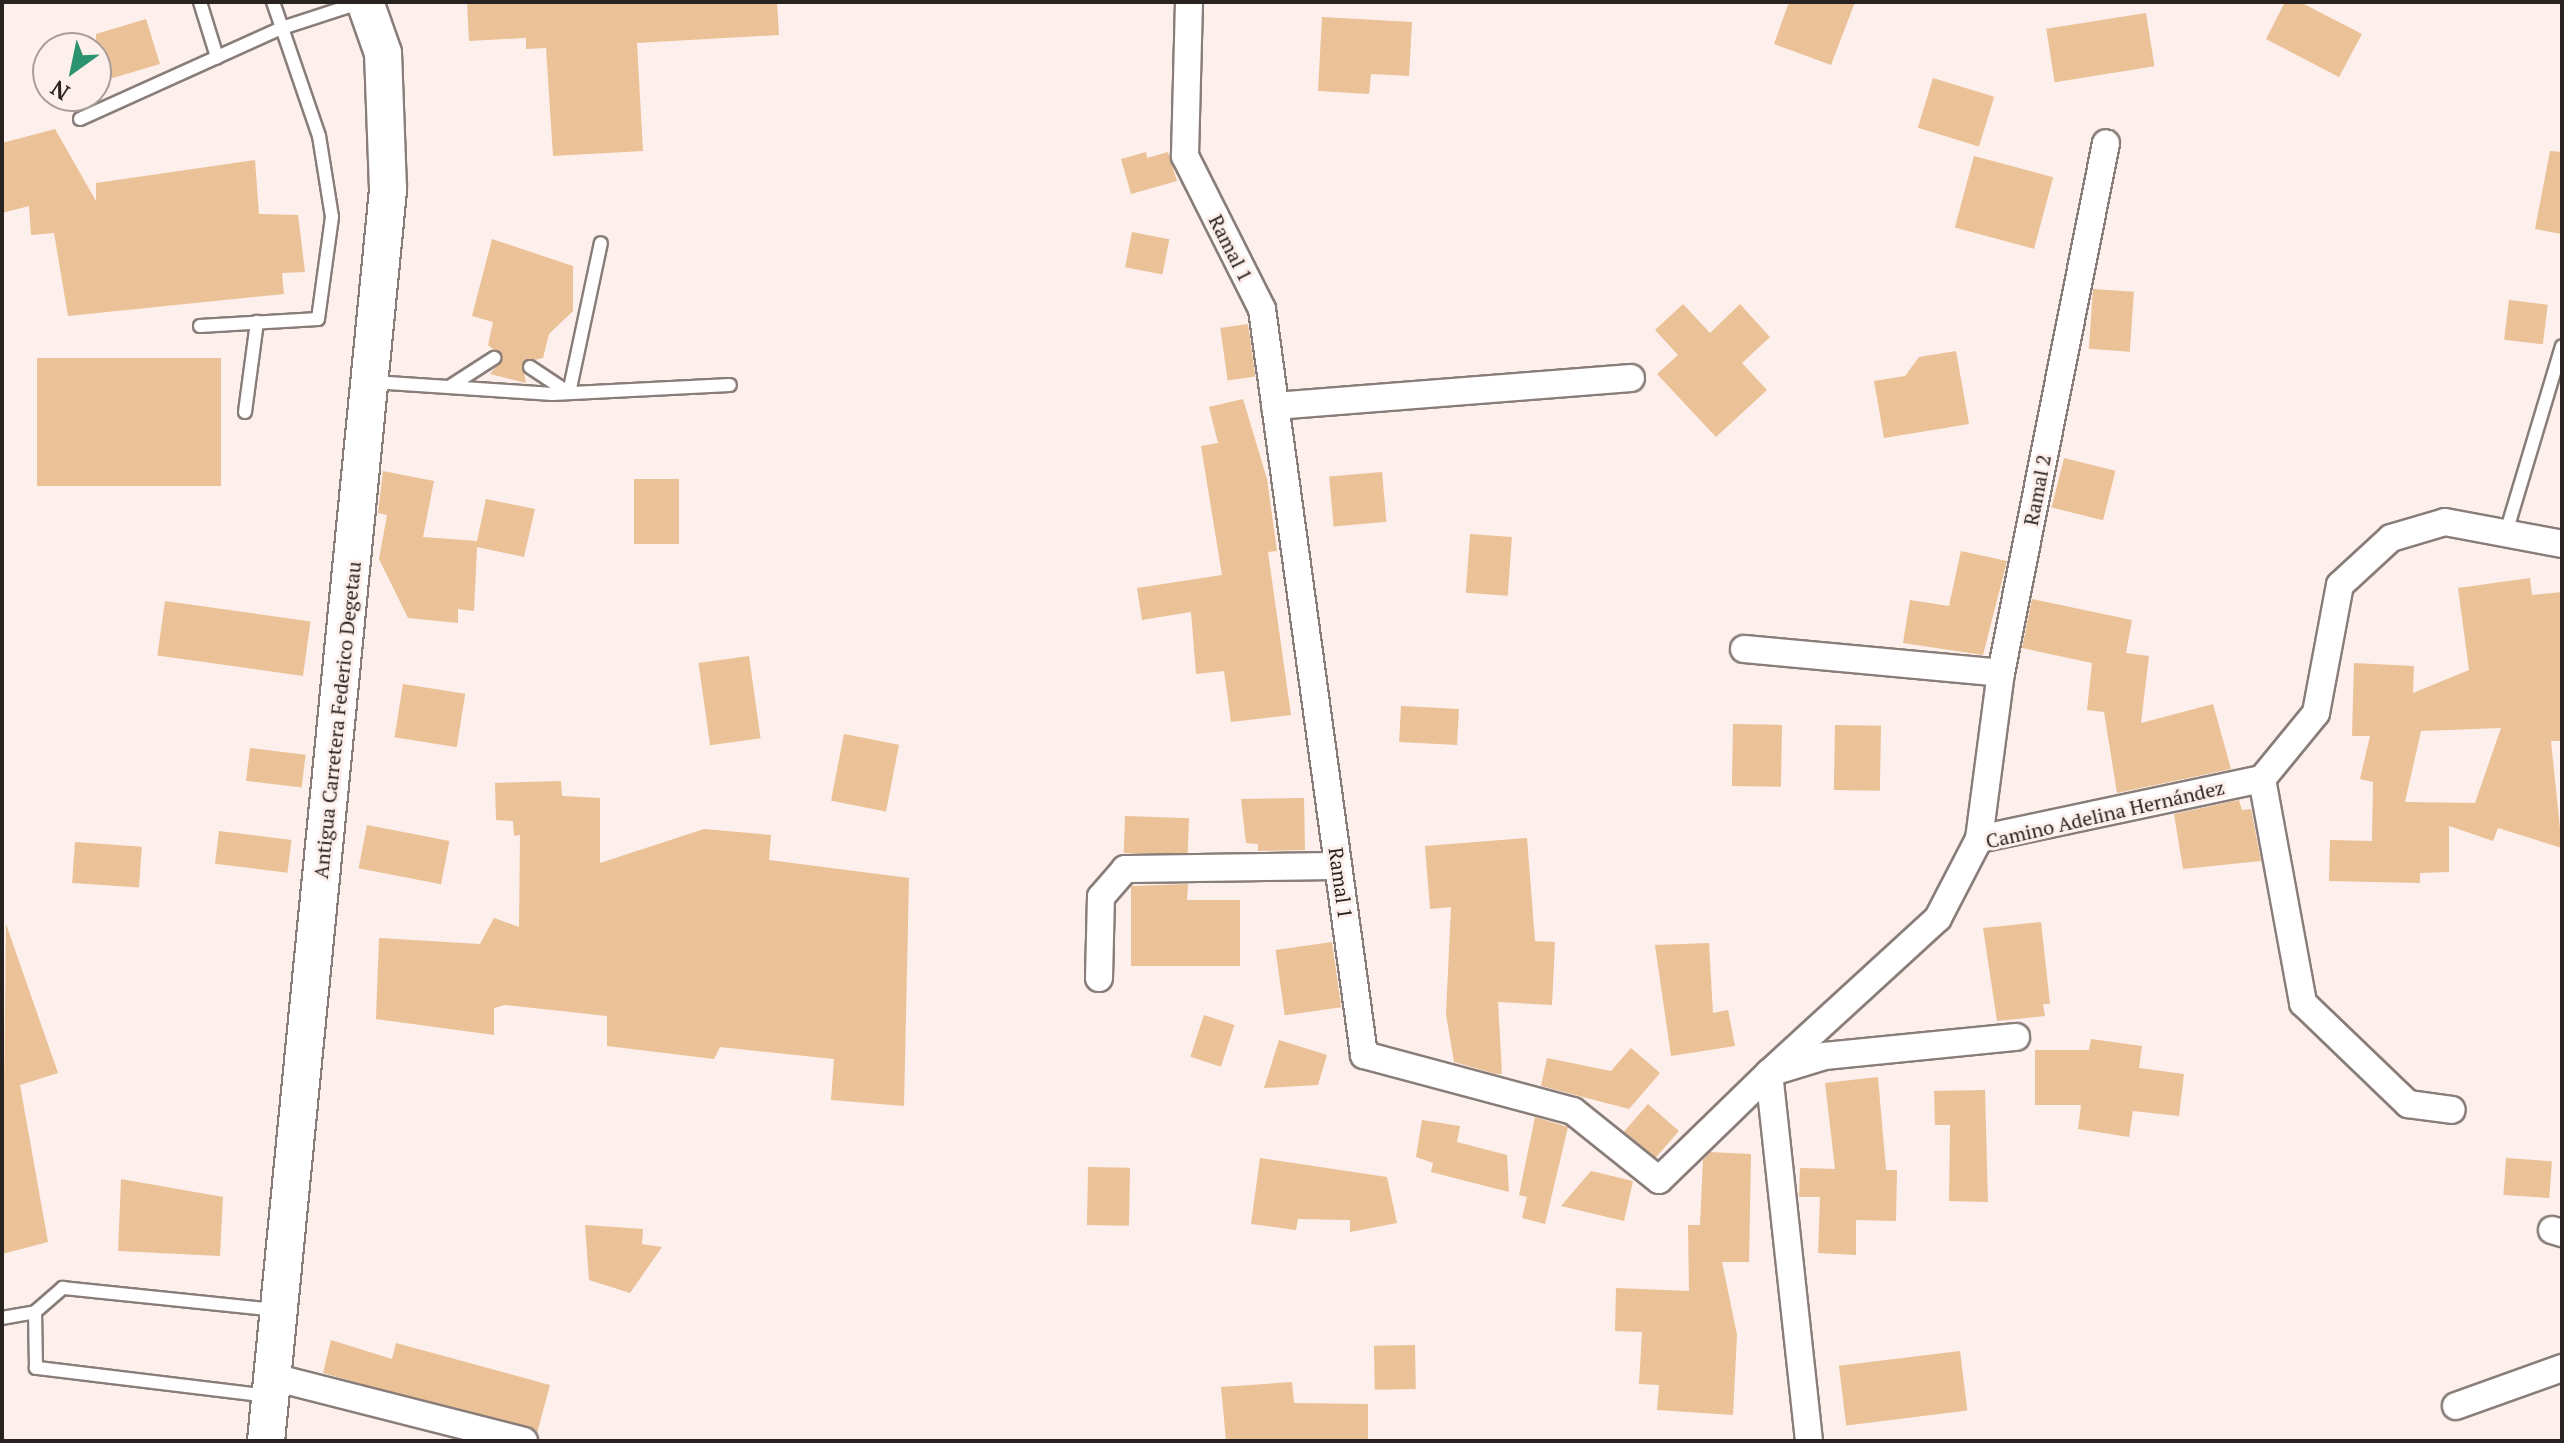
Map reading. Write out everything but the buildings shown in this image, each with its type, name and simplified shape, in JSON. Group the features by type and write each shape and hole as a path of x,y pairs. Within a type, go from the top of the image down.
{"street":[{"name":"Antigua Carretera Federico Degetau","path":"266,1441 388,189 383,53 364,2"},
{"name":"Ramal 1","path":"1189,2 1185,156 1262,309 1364,1055 1573,1111 1659,1180 1769,1073 1825,1056 2016,1037"},
{"name":"Ramal 2","path":"1979,839 2001,673 2106,143"},
{"path":"1275,406 1631,378"},
{"path":"2452,1110 2408,1104 2303,1003 2262,779 2316,713 2340,585 2394,537 2445,522 2505,536 2562,544"},
{"path":"1744,649 2001,673"},
{"name":"Camino Adelina Hernández","path":"1769,1073 1938,918 1979,839 2262,779"},
{"path":"1099,978 1101,897 1125,869 1338,866"},
{"path":"1769,1073 1809,1441"},
{"path":"2456,1406 2562,1368"},
{"path":"272,1386 524,1441"}],"lane":[{"path":"200,2 217,57"},
{"path":"200,326 318,319 332,217 319,136 273,2"},
{"path":"80,119 282,28 364,2"},
{"path":"569,393 601,243"},
{"path":"245,412 257,322"},
{"path":"2505,536 2562,346"},
{"path":"449,387 494,358"},
{"path":"530,367 569,393"},
{"path":"369,382 569,393 730,385"},
{"path":"2,1318 35,1312 63,1288 279,1310"},
{"path":"35,1312 36,1368 272,1386"}]}
